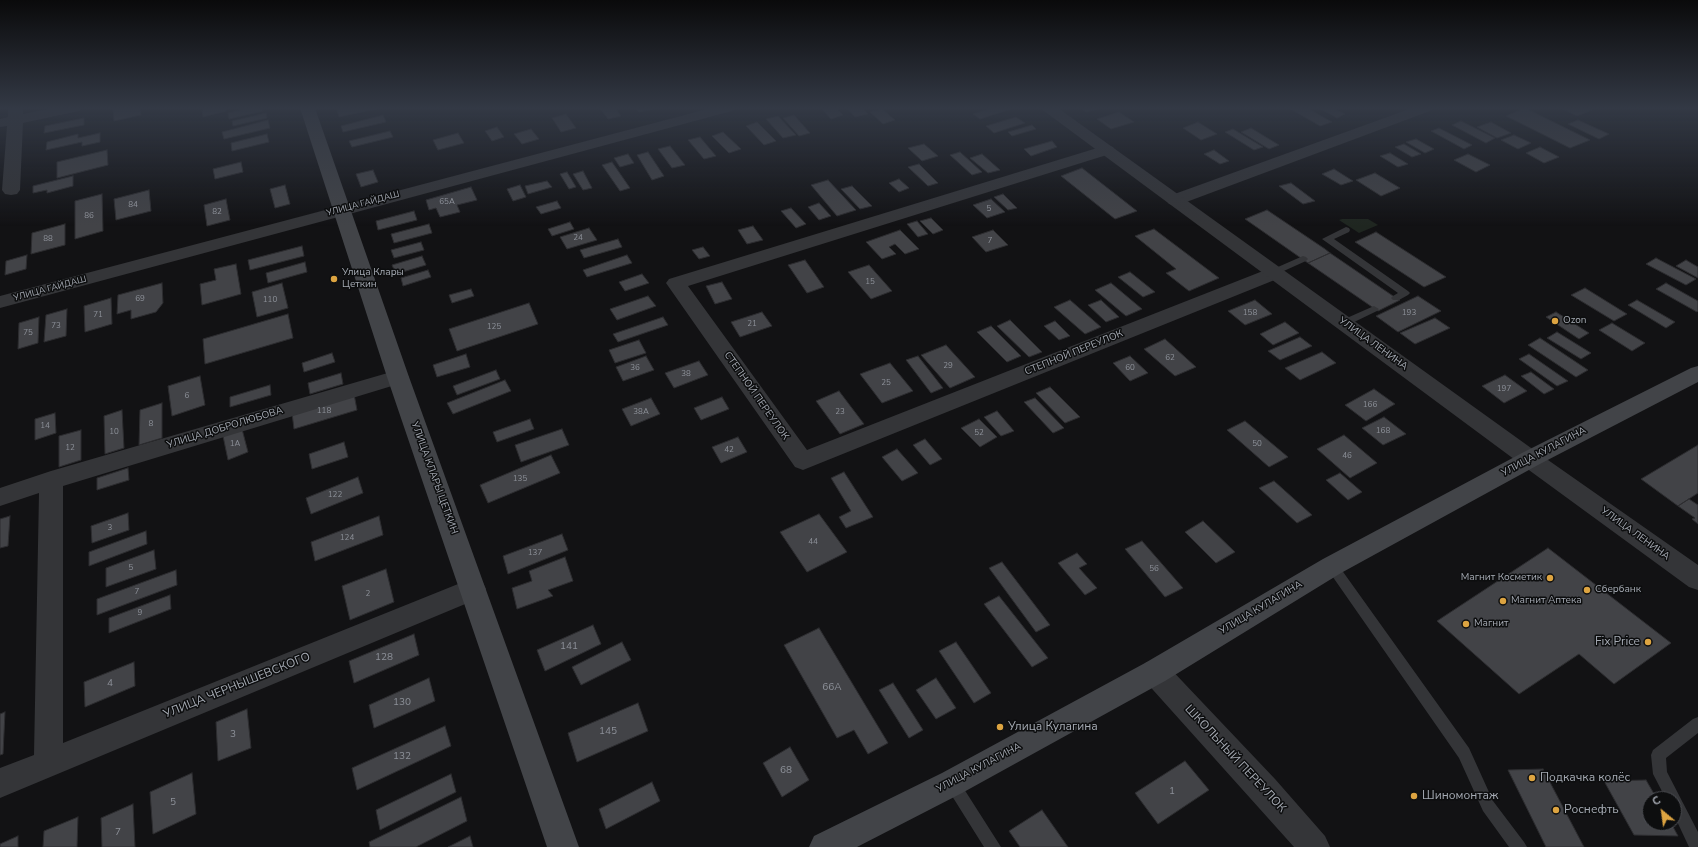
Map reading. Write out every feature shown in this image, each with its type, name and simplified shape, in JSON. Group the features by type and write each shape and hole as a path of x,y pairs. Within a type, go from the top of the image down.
{"main road":[{"name":"УЛИЦА КЛАРЫ ЦЕТКИН","path":"321,148 398,377 563,847"},
{"name":"УЛИЦА КУЛАГИНА","path":"826,847 952,783 1155,672 1332,566 1530,459 1698,373"}],"street":[{"path":"10,148 11,190"},
{"name":"УЛИЦА ГАЙДАШ","path":"0,302 578,148"},
{"name":"УЛИЦА ЛЕНИНА","path":"1104,148 1530,459 1698,579"},
{"path":"1175,200 1318,148"},
{"name":"СТЕПНОЙ ПЕРЕУЛОК","path":"1107,150 676,283 803,461 1275,272"},
{"name":"УЛИЦА ДОБРОЛЮБОВА","path":"0,497 51,480 398,377"},
{"path":"48,763 51,480"},
{"name":"УЛИЦА ЧЕРНЫШЕВСКОГО","path":"0,783 473,589"},
{"name":"ШКОЛЬНЫЙ ПЕРЕУЛОК","path":"1155,672 1264,790 1314,847"}],"lane":[{"path":"1346,230 1327,239 1404,291 1405,294 1396,298"},
{"path":"1325,249 1335,245"},
{"path":"1275,272 1303,259"},
{"path":"1344,323 1374,308"},
{"path":"1332,566 1464,753 1488,806 1519,847"},
{"path":"1670,791 1660,774 1658,755 1698,724"},
{"path":"952,783 993,847"},
{"path":"1682,816 1697,847"}],"shaded area":[{"path":"1368,219 1378,225 1359,233 1339,220"}],"building":[{"path":"46,148 57,148 46,150"},
{"path":"232,148 246,148 232,151"},
{"path":"437,148 447,148 438,150"},
{"path":"671,148 685,165 672,168 658,149"},
{"path":"694,148 709,148 716,156 704,159"},
{"path":"724,148 739,148 741,149 729,153"},
{"path":"908,148 928,148 938,156 922,161"},
{"path":"1029,148 1055,148 1031,156 1024,149"},
{"path":"1250,148 1261,148 1254,150"},
{"path":"1396,148 1410,148 1421,154 1412,157"},
{"path":"1416,148 1431,148 1434,149 1425,153"},
{"path":"1541,148 1559,157 1544,163 1526,153"},
{"path":"107,150 108,165 57,178 57,162"},
{"path":"1214,150 1229,161 1220,164 1204,154"},
{"path":"648,152 664,176 652,180 637,155"},
{"path":"960,152 982,172 972,175 950,155"},
{"path":"1390,153 1408,164 1398,167 1380,156"},
{"path":"628,154 634,163 620,167 614,158"},
{"path":"982,154 1000,170 988,173 970,158"},
{"path":"1468,154 1490,165 1476,172 1454,160"},
{"path":"241,162 243,172 215,179 213,169"},
{"path":"612,162 630,188 620,191 602,165"},
{"path":"919,164 938,183 928,186 908,167"},
{"path":"1082,168 1137,211 1115,219 1061,176"},
{"path":"1334,169 1353,181 1341,185 1322,174"},
{"path":"373,170 378,182 361,187 356,174"},
{"path":"583,171 592,188 583,190 573,174"},
{"path":"567,172 576,187 569,189 560,174"},
{"path":"1375,173 1400,188 1381,196 1356,180"},
{"path":"73,176 73,186 47,193 47,190 33,193 33,186"},
{"path":"899,179 909,188 899,192 889,183"},
{"path":"828,180 856,210 837,216 811,185"},
{"path":"547,181 552,187 528,194 525,186"},
{"path":"1291,183 1315,201 1303,204 1279,186"},
{"path":"285,185 290,204 275,208 270,189"},
{"path":"520,185 526,197 513,201 507,189"},
{"path":"852,186 872,206 860,209 841,189"},
{"path":"471,187 477,200 457,205 460,212 440,217 436,208 429,210 426,200"},
{"path":"149,190 151,211 116,220 114,199"},
{"path":"102,194 103,231 75,239 75,201"},
{"path":"1003,194 1017,208 1008,210 994,197"},
{"path":"226,199 230,220 207,226 204,205"},
{"path":"991,199 1005,212 987,218 973,205"},
{"path":"557,201 561,208 541,214 536,207"},
{"path":"819,203 831,216 819,220 808,207"},
{"path":"791,208 806,224 796,228 781,211"},
{"path":"1267,210 1330,253 1308,263 1245,219"},
{"path":"414,211 417,220 378,230 376,221"},
{"path":"931,218 943,230 933,234 920,221"},
{"path":"917,221 928,234 918,237 907,224"},
{"path":"570,222 574,229 552,236 548,229"},
{"path":"65,224 65,245 31,254 32,233"},
{"path":"429,224 432,233 394,243 391,234"},
{"path":"753,226 763,240 747,244 738,230"},
{"path":"589,228 597,240 567,249 560,237"},
{"path":"1154,229 1219,278 1189,291 1166,273 1176,269 1135,236"},
{"path":"900,230 919,249 905,254 895,244 889,247 896,254 882,259 866,242"},
{"path":"993,230 1008,245 986,252 972,237"},
{"path":"1376,232 1446,277 1424,287 1355,242"},
{"path":"618,239 622,247 584,258 580,250"},
{"path":"421,242 424,250 394,258 391,250"},
{"path":"302,246 304,256 250,270 248,260"},
{"path":"703,247 710,256 699,259 692,250"},
{"path":"1330,253 1400,300 1378,311 1308,263"},
{"path":"27,255 26,269 5,275 6,261"},
{"path":"627,255 632,263 587,277 583,270"},
{"path":"422,256 426,265 396,274 392,265"},
{"path":"1656,258 1696,279 1686,285 1646,264"},
{"path":"805,260 824,287 807,293 788,265"},
{"path":"1686,260 1698,267 1698,278 1676,266"},
{"path":"305,262 307,272 268,283 266,273"},
{"path":"236,264 241,294 202,305 200,284 216,280 214,269"},
{"path":"869,265 892,291 871,299 848,272"},
{"path":"428,270 431,277 403,286 401,278"},
{"path":"1130,272 1155,292 1143,297 1118,277"},
{"path":"642,274 649,283 625,291 619,282"},
{"path":"722,282 732,299 715,304 706,286"},
{"path":"162,283 163,303 156,312 131,319 131,310 117,314 118,295"},
{"path":"282,283 288,308 257,317 252,292"},
{"path":"1111,283 1142,309 1126,316 1095,290"},
{"path":"1666,283 1698,301 1698,311 1697,312 1656,289"},
{"path":"1585,288 1627,314 1614,321 1571,295"},
{"path":"471,289 474,296 452,303 449,295"},
{"path":"648,296 656,306 617,320 610,309"},
{"path":"1418,296 1441,311 1398,332 1376,316"},
{"path":"111,298 112,324 85,332 84,306"},
{"path":"1070,300 1101,327 1085,334 1054,307"},
{"path":"1101,300 1119,317 1106,322 1088,305"},
{"path":"1255,300 1272,314 1245,325 1228,311"},
{"path":"1637,300 1675,322 1666,328 1628,305"},
{"path":"529,303 538,324 457,351 449,329"},
{"path":"67,309 66,336 44,342 46,315"},
{"path":"762,312 772,326 740,337 731,322"},
{"path":"1556,312 1589,333 1579,339 1546,317"},
{"path":"288,314 293,338 205,364 203,339"},
{"path":"39,317 38,343 18,349 19,323"},
{"path":"663,317 668,325 618,342 613,334"},
{"path":"1435,318 1450,328 1415,344 1400,333"},
{"path":"1010,320 1042,352 1029,357 997,326"},
{"path":"1055,321 1070,336 1059,340 1044,326"},
{"path":"1285,322 1299,333 1273,345 1260,334"},
{"path":"1612,323 1645,343 1632,351 1599,330"},
{"path":"991,326 1021,356 1007,362 977,332"},
{"path":"1557,332 1591,353 1581,359 1547,338"},
{"path":"1300,337 1312,346 1280,360 1268,351"},
{"path":"1540,338 1588,370 1576,377 1528,345"},
{"path":"1165,339 1196,367 1175,376 1144,349"},
{"path":"639,340 646,353 615,363 609,350"},
{"path":"946,345 975,377 950,388 921,355"},
{"path":"1322,352 1336,363 1300,380 1285,368"},
{"path":"332,353 335,362 304,372 302,363"},
{"path":"466,354 470,367 437,377 433,365"},
{"path":"1529,354 1568,381 1557,386 1519,359"},
{"path":"646,356 654,370 623,381 616,367"},
{"path":"918,356 943,388 931,393 906,360"},
{"path":"1130,356 1148,373 1130,381 1113,363"},
{"path":"699,361 708,375 674,388 665,373"},
{"path":"890,363 913,391 882,403 860,374"},
{"path":"496,370 500,379 457,395 453,386"},
{"path":"1531,372 1554,389 1544,394 1521,376"},
{"path":"341,373 343,384 310,394 308,383"},
{"path":"1505,375 1527,391 1504,403 1482,386"},
{"path":"200,376 205,405 172,416 168,386"},
{"path":"505,380 511,391 453,414 447,403"},
{"path":"270,385 271,395 230,407 230,397"},
{"path":"1050,387 1080,417 1065,423 1036,393"},
{"path":"1374,389 1395,404 1366,421 1345,405"},
{"path":"839,391 864,424 840,434 816,401"},
{"path":"354,394 357,410 294,429 292,413"},
{"path":"722,397 729,409 701,420 694,408"},
{"path":"651,398 660,414 631,426 622,409"},
{"path":"1035,398 1064,428 1053,433 1024,402"},
{"path":"162,403 162,438 139,445 140,410"},
{"path":"122,410 124,448 105,454 104,416"},
{"path":"997,411 1014,431 1001,436 984,417"},
{"path":"55,413 56,433 35,440 35,419"},
{"path":"1384,417 1406,434 1383,445 1362,428"},
{"path":"530,419 534,429 497,442 493,432"},
{"path":"979,419 997,437 980,447 961,428"},
{"path":"1245,421 1288,457 1269,467 1227,430"},
{"path":"242,429 248,452 228,460 223,436"},
{"path":"562,429 569,445 521,462 515,445"},
{"path":"81,430 81,460 59,467 59,436"},
{"path":"1344,435 1377,463 1350,478 1317,449"},
{"path":"738,437 747,452 721,463 712,447"},
{"path":"925,439 942,459 930,465 913,445"},
{"path":"344,442 348,457 312,469 309,454"},
{"path":"1698,445 1698,493 1678,506 1641,479"},
{"path":"897,449 918,473 902,481 882,457"},
{"path":"551,455 560,473 488,503 480,485"},
{"path":"128,468 129,480 97,490 97,478"},
{"path":"844,472 873,517 846,528 839,517 851,511 831,478"},
{"path":"1340,473 1362,492 1348,500 1326,480"},
{"path":"358,477 363,493 311,514 306,498"},
{"path":"1274,481 1312,515 1297,523 1259,488"},
{"path":"1689,499 1698,505 1698,524 1692,519 1695,518 1678,506"},
{"path":"128,513 129,530 92,543 91,526"},
{"path":"819,514 847,552 807,572 780,532"},
{"path":"10,516 8,546 0,548 0,519"},
{"path":"379,516 383,535 315,561 311,542"},
{"path":"1203,521 1235,552 1216,563 1185,532"},
{"path":"146,531 147,544 89,566 89,552"},
{"path":"562,534 568,550 508,574 503,556"},
{"path":"1142,541 1183,588 1165,597 1125,549"},
{"path":"1548,548 1671,643 1614,684 1579,654 1519,694 1437,621"},
{"path":"154,550 156,569 106,587 106,568"},
{"path":"1077,553 1087,564 1079,568 1097,588 1085,595 1058,563"},
{"path":"565,557 573,581 548,590 553,596 517,609 512,588 532,581 529,571"},
{"path":"1002,562 1050,625 1036,632 989,568"},
{"path":"386,569 394,602 350,620 342,586"},
{"path":"176,570 177,585 97,615 97,599"},
{"path":"170,595 171,609 109,633 109,618"},
{"path":"999,596 1048,658 1032,667 984,604"},
{"path":"593,625 601,644 545,671 537,650"},
{"path":"819,628 888,743 868,754 854,730 837,738 784,645"},
{"path":"414,634 419,655 354,683 349,661"},
{"path":"622,642 631,660 581,685 572,667"},
{"path":"956,642 991,693 974,703 939,651"},
{"path":"134,662 135,686 85,707 84,682"},
{"path":"429,678 435,701 374,728 369,705"},
{"path":"936,678 956,708 936,719 916,690"},
{"path":"893,683 923,730 909,738 879,690"},
{"path":"638,703 648,731 577,762 568,733"},
{"path":"247,709 251,748 218,761 216,722"},
{"path":"5,712 3,754 0,755 0,714"},
{"path":"445,726 451,746 357,790 352,768"},
{"path":"790,747 809,780 782,797 763,763"},
{"path":"1185,761 1209,790 1158,824 1135,793"},
{"path":"1543,769 1584,847 1546,847 1508,770"},
{"path":"192,773 196,814 153,834 150,792"},
{"path":"451,774 456,792 380,830 376,810"},
{"path":"1646,780 1652,791 1642,791 1642,831 1675,831 1678,836 1634,835 1604,781"},
{"path":"652,782 660,801 606,829 599,809"},
{"path":"461,797 467,821 416,847 370,847 369,842"},
{"path":"133,804 135,847 102,847 101,818"},
{"path":"1042,810 1068,847 1020,847 1009,831"},
{"path":"78,817 77,847 43,847 44,831"},
{"path":"18,836 18,847 0,847 0,844"},
{"path":"470,836 473,847 448,847"}],"place":[{"name":"Улица Клары Цеткин","path":"334,279"},
{"name":"Ozon","path":"1555,321"},
{"name":"Магнит Косметик","path":"1550,578"},
{"name":"Сбербанк","path":"1587,590"},
{"name":"Магнит Аптека","path":"1503,601"},
{"name":"Магнит","path":"1466,624"},
{"name":"Fix Price","path":"1648,642"},
{"name":"Улица Кулагина","path":"1000,727"},
{"name":"Подкачка колёс","path":"1532,778"},
{"name":"Шиномонтаж","path":"1414,796"},
{"name":"Роснефть","path":"1556,810"}]}
